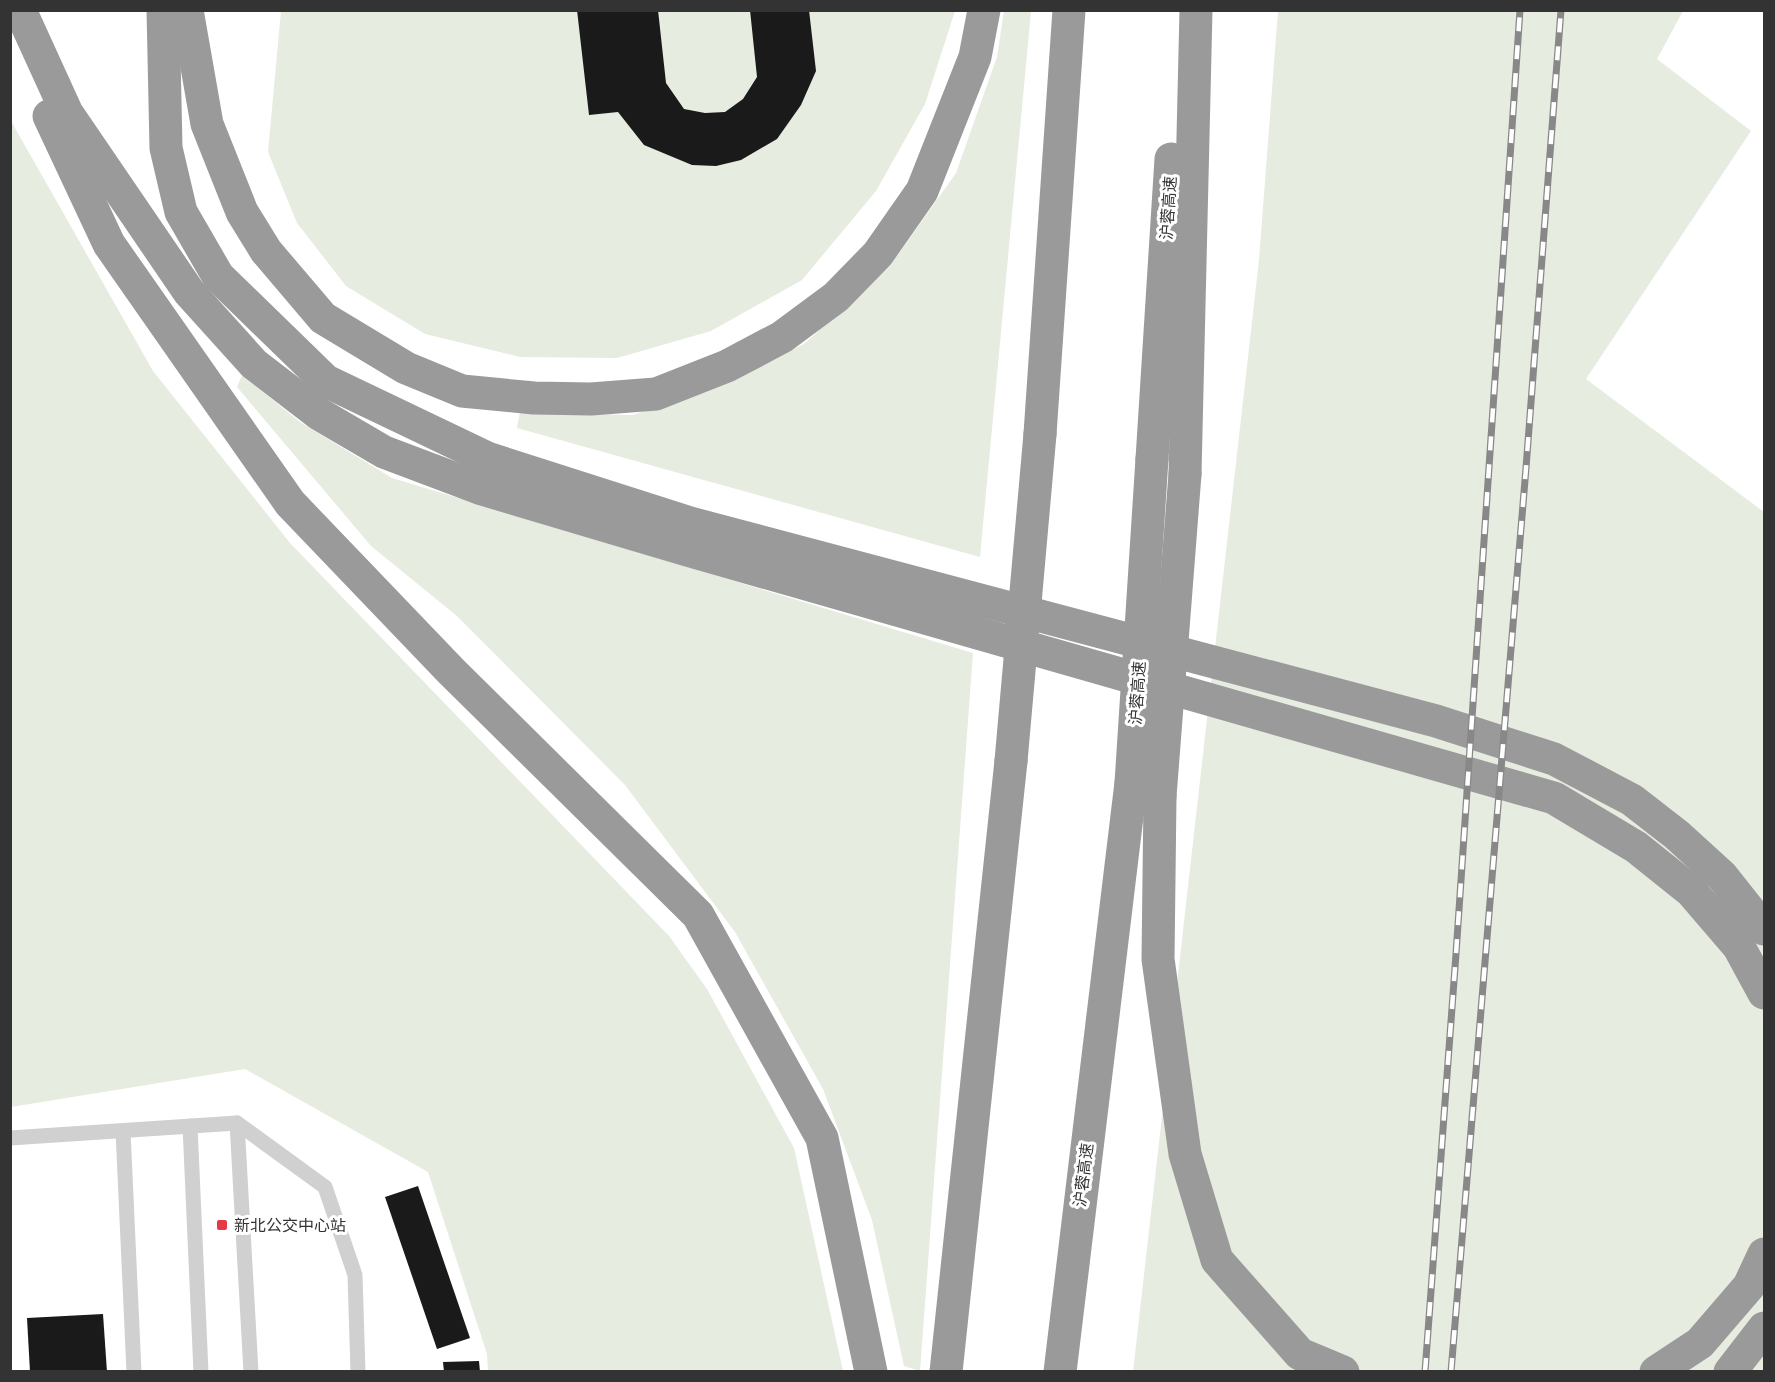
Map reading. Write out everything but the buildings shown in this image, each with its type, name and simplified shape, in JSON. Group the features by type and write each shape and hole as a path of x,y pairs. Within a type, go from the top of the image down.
{"highway":[{"path":"19,10 67,113 189,292 254,364 319,414 384,452 483,489 675,547 1554,798 1636,847 1691,891 1739,947 1764,993"},
{"path":"19,10 49,114 109,244 290,503 451,671 698,915 822,1138 871,1371"},
{"path":"163,10 166,148 181,212 218,276 326,381 487,458 690,523 1436,721 1554,759 1632,800 1677,835 1722,876 1764,929"},
{"path":"187,10 207,124 242,212 266,251 323,318 406,368 462,391 534,398 591,399 656,394 727,366 782,337 837,297 878,254 922,191 975,57 984,10"},
{"path":"946,1371 1011,761 1040,434 1069,10"},
{"name":"沪蓉高速","path":"1060,1371 1145,789 1152,459 1180,10"},
{"path":"1196,10 1185,474 1145,789 1158,959 1185,1154 1217,1260 1300,1354 1343,1371"},
{"path":"1656,1371 1700,1343 1749,1286 1764,1254"},
{"path":"1730,1371 1764,1328"}],"lane":[{"path":"237,1123 251,1371"},
{"path":"10,1138 237,1123 325,1186 355,1275 358,1371"},
{"path":"190,1126 201,1371"},
{"path":"123,1131 134,1371"}],"shaded area":[{"path":"281,11 955,11 925,104 876,191 802,280 711,331 617,358 520,357 425,334 346,286 297,223 268,152"},
{"path":"1004,11 1031,11 980,557 517,428 520,412 633,415 722,384 804,344 890,266 956,173 997,57"},
{"path":"1278,11 1683,11 1657,59 1751,131 1586,379 1764,512 1764,1371 1133,1372 1259,260"},
{"path":"11,121 153,371 290,543 669,936 707,989 794,1148 843,1371 488,1371 487,1354 428,1172 245,1069 11,1107"},
{"path":"242,375 300,422 392,478 973,653 920,1371 904,1366 872,1220 823,1089 735,932 625,785 457,616 371,546 237,387"}],"railway":[{"path":"1425,1372 1456,954 1520,10"},
{"path":"1451,1372 1526,468 1561,10"}],"place":[{"name":"新北公交中心站","path":"222,1225"}]}
